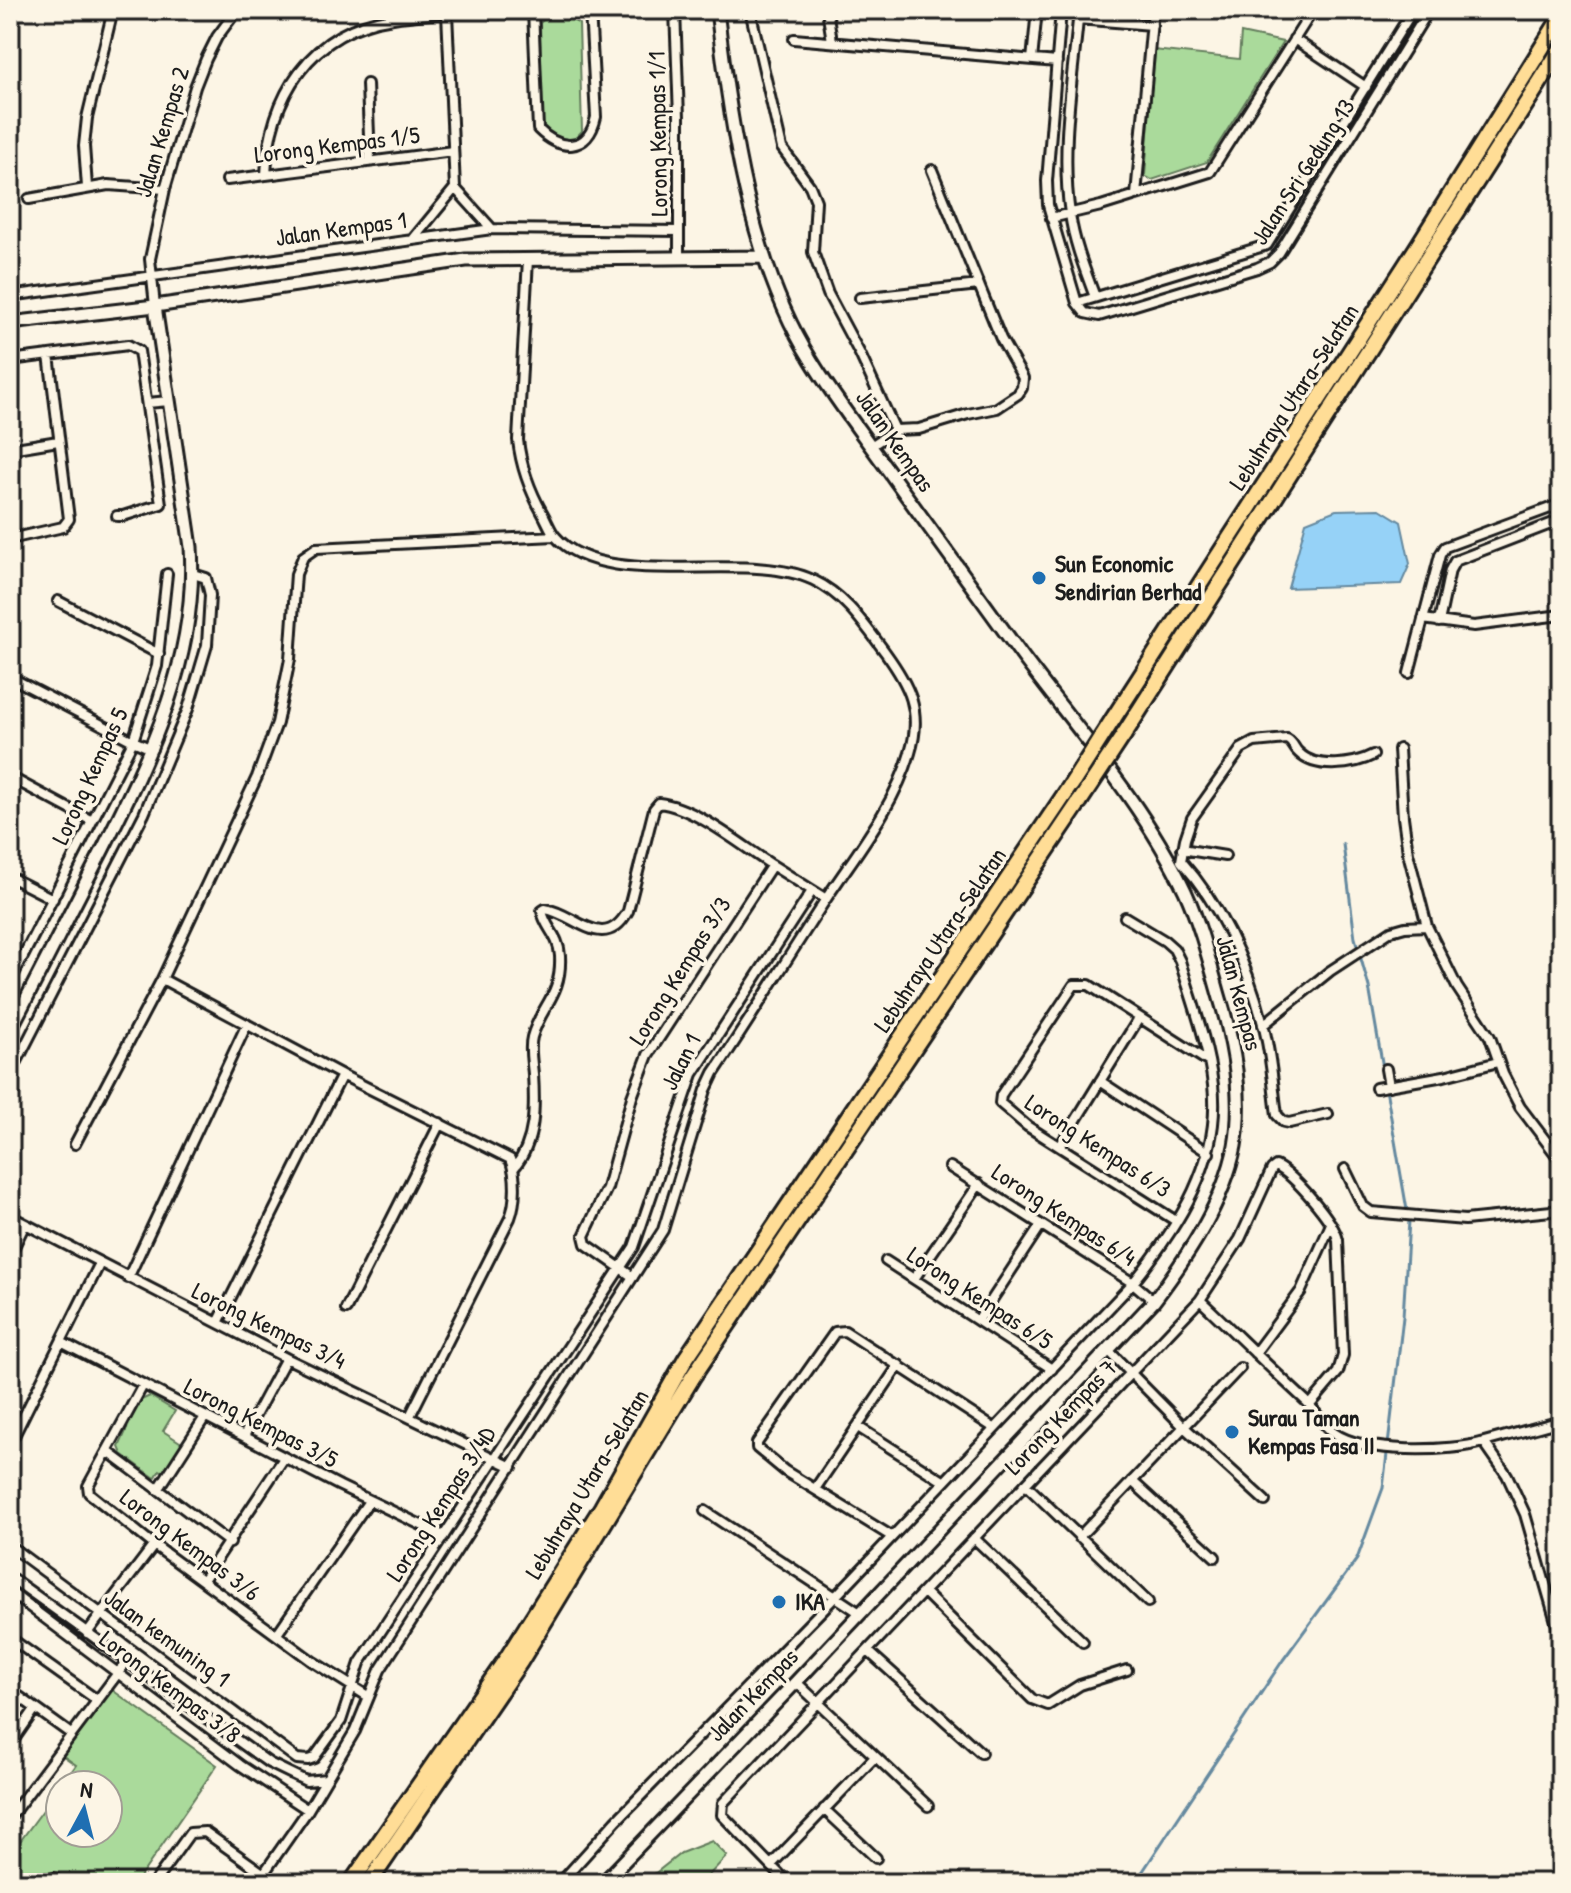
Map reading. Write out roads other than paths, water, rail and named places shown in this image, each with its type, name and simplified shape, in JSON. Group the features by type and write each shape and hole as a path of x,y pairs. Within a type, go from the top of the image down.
{"highway":[{"name":"Lebuhraya Utara–Selatan","path":"351,1883 507,1658 602,1507 686,1358 1071,785 1416,249 1561,17"},
{"name":"Lebuhraya Utara–Selatan","path":"369,1883 520,1662 692,1378 1123,736 1561,49"}],"main road":[{"name":"Jalan Kempas","path":"603,1883 1154,1301 1189,1251 1210,1211 1226,1176 1238,1122 1236,1070 1223,1008 1176,863 1133,801 1024,659 809,358 781,300 763,257 742,177 717,10"},
{"path":"10,323 155,306 466,260 763,257"},
{"path":"10,1030 152,749 185,648 193,574 191,547 155,306"}],"street":[{"path":"87,187 84,146 87,118 113,10"},
{"name":"Jalan Kempas 2","path":"155,306 150,275 152,244 165,189 200,73 217,37 237,10"},
{"path":"266,175 267,146 274,119 287,90 308,61 330,43 390,14 497,10"},
{"path":"533,10 538,129 554,142 571,145 588,136 596,117 590,10"},
{"name":"Lorong Kempas 1/1","path":"675,10 679,258"},
{"path":"750,10 782,148 810,186 816,201 813,252 828,294 895,430"},
{"path":"827,10 832,41"},
{"path":"1032,60 1037,10"},
{"path":"1061,10 1047,192 1051,218 1077,303"},
{"path":"1136,195 1153,10"},
{"path":"1051,218 1210,172 1313,10"},
{"name":"Jalan Sri Gedung 13","path":"1413,10 1267,245 1077,303 1085,313 1099,316 1270,262 1279,253 1429,10"},
{"path":"447,13 455,188 492,229"},
{"path":"1095,297 1080,259 1070,214 1066,150 1079,14 1152,25"},
{"path":"794,39 1057,62"},
{"path":"1294,39 1366,87"},
{"path":"367,84 370,161"},
{"name":"Lorong Kempas 1/5","path":"227,180 453,151"},
{"path":"871,446 895,430 919,429 997,408 1010,401 1022,388 1023,378 1001,339 932,170"},
{"path":"29,199 87,187 125,185 165,189"},
{"path":"414,239 455,188"},
{"name":"Jalan Kempas 1","path":"10,296 492,229 679,231"},
{"path":"257,1883 308,1810 355,1731 380,1670 663,1230 714,1073 855,858 897,788 914,734 914,709 906,682 855,611 813,580 774,569 595,560 577,552 555,536 539,507 520,458 518,440 528,259"},
{"path":"860,298 979,285"},
{"path":"10,360 132,345 141,354 161,504 117,516"},
{"path":"10,539 63,527 68,522 49,355"},
{"path":"147,403 169,401"},
{"path":"10,449 58,441"},
{"path":"1409,673 1440,555 1445,547 1561,504"},
{"path":"1439,622 1450,570 1455,561 1561,520"},
{"path":"75,1144 162,979 257,777 277,723 290,659 296,574 303,557 316,548 555,536"},
{"name":"Lorong Kempas 5","path":"11,979 133,741 159,654 167,574"},
{"path":"10,1075 144,814 188,709 204,662 210,595 206,578 193,574"},
{"path":"58,601 159,654"},
{"path":"1423,619 1474,626 1561,615"},
{"path":"10,677 152,749"},
{"path":"1328,1114 1289,1123 1280,1119 1263,1025 1227,924 1204,888 1176,863 1192,818 1247,744 1287,739 1305,757 1327,763 1362,760 1373,755"},
{"path":"1399,749 1408,853 1427,926 1457,987 1490,1037 1498,1062 1520,1107 1561,1161"},
{"path":"10,777 92,821"},
{"path":"514,1168 524,1157 532,1127 531,1041 553,997 559,968 559,943 544,921 542,911 557,911 584,928 595,931 613,927 623,920 654,809 659,803 704,821 826,899"},
{"path":"1182,849 1225,856"},
{"name":"Lorong Kempas 3/3","path":"633,1277 586,1244 584,1236 607,1188 632,1097 648,1055 772,865"},
{"path":"10,877 53,899"},
{"name":"Jalan 1","path":"619,1268 640,1234 693,1074 812,891"},
{"path":"560,1883 1133,1283 1155,1256 1176,1221 1194,1190 1209,1153 1215,1111 1210,1062 1174,949 1125,917"},
{"path":"1263,1025 1318,979 1367,946 1398,928 1427,926"},
{"path":"162,979 342,1075 505,1155 514,1168 515,1197 510,1218 410,1416"},
{"name":"Lorong Kempas 6/3","path":"1139,1018 1089,985 1074,985 1001,1095 1000,1103 1027,1126 1176,1221"},
{"path":"1060,1146 1139,1018 1210,1062"},
{"path":"128,1278 247,1024"},
{"path":"1376,1088 1444,1076 1498,1062"},
{"path":"1386,1069 1389,1086"},
{"path":"218,1323 342,1075"},
{"path":"1100,1081 1209,1153"},
{"path":"346,1309 440,1123"},
{"name":"Lorong Kempas 6/4","path":"950,1167 1133,1283 1154,1301"},
{"name":"Lorong Kempas 7","path":"788,1883 722,1815 723,1803 1200,1300 1240,1239 1273,1167 1282,1168 1331,1224 1337,1233 1340,1249 1342,1364 1310,1405"},
{"path":"1345,1169 1363,1206 1371,1212 1465,1220 1561,1210"},
{"path":"914,1279 979,1184"},
{"name":"Lorong Kempas 3/4","path":"10,1216 286,1358 512,1467"},
{"path":"10,1255 25,1224"},
{"path":"1255,1353 1301,1291 1331,1224"},
{"path":"978,1321 1041,1225"},
{"name":"Lorong Kempas 6/5","path":"886,1261 1052,1369"},
{"path":"11,1441 100,1263"},
{"name":"Lorong Kempas 3/4D","path":"302,1760 314,1758 335,1730 360,1663 619,1268"},
{"path":"1200,1300 1310,1405 1333,1432 1343,1438 1399,1448 1459,1448 1561,1421"},
{"path":"891,1536 785,1471 757,1448 757,1443 826,1345 840,1330 994,1428"},
{"name":"Lorong Kempas 3/5","path":"61,1342 284,1458 444,1536"},
{"path":"1109,1351 1184,1427 1265,1501"},
{"path":"244,1436 286,1358"},
{"path":"815,1489 899,1365"},
{"path":"1079,1537 1240,1368"},
{"name":"Lorong Kempas 3/6","path":"143,1385 88,1491 154,1545 369,1697"},
{"path":"158,1490 205,1417"},
{"path":"858,1427 943,1481"},
{"path":"1484,1442 1500,1463 1525,1514 1561,1639"},
{"path":"107,1451 230,1543"},
{"path":"203,1580 284,1458"},
{"path":"1132,1481 1215,1557"},
{"path":"1025,1484 1148,1602"},
{"path":"277,1634 369,1501"},
{"path":"705,1511 860,1613"},
{"path":"974,1538 1083,1642"},
{"path":"87,1633 154,1545"},
{"name":"Jalan kemuning 1","path":"10,1546 302,1760"},
{"path":"10,1577 269,1763 306,1781 326,1779"},
{"name":"Lorong Kempas 3/8","path":"10,1592 240,1765 308,1810"},
{"path":"924,1592 1032,1699 1042,1704 1048,1705 1080,1685 1127,1670"},
{"path":"10,1638 97,1700"},
{"path":"868,1651 981,1753"},
{"path":"10,1817 127,1661"},
{"path":"796,1682 928,1806"},
{"path":"10,1690 71,1734"},
{"path":"10,1745 35,1709"},
{"path":"771,1865 875,1757"},
{"path":"824,1809 876,1858"},
{"path":"154,1883 190,1833 199,1831 205,1832 264,1874"}],"water":[{"path":"1380,509 1401,522 1410,564 1401,584 1288,588 1306,522 1336,510"}],"waterway":[{"path":"1343,844 1355,938 1369,987 1383,1068"},
{"path":"1386,1089 1407,1210"},
{"path":"1135,1883 1283,1660 1357,1559 1383,1488 1403,1317 1409,1221"}],"place":[{"name":"Sun Economic Sendirian Berhad","path":"1039,578"},
{"name":"Surau Taman Kempas Fasa II","path":"1232,1432"},
{"name":"IKA","path":"779,1602"}]}
